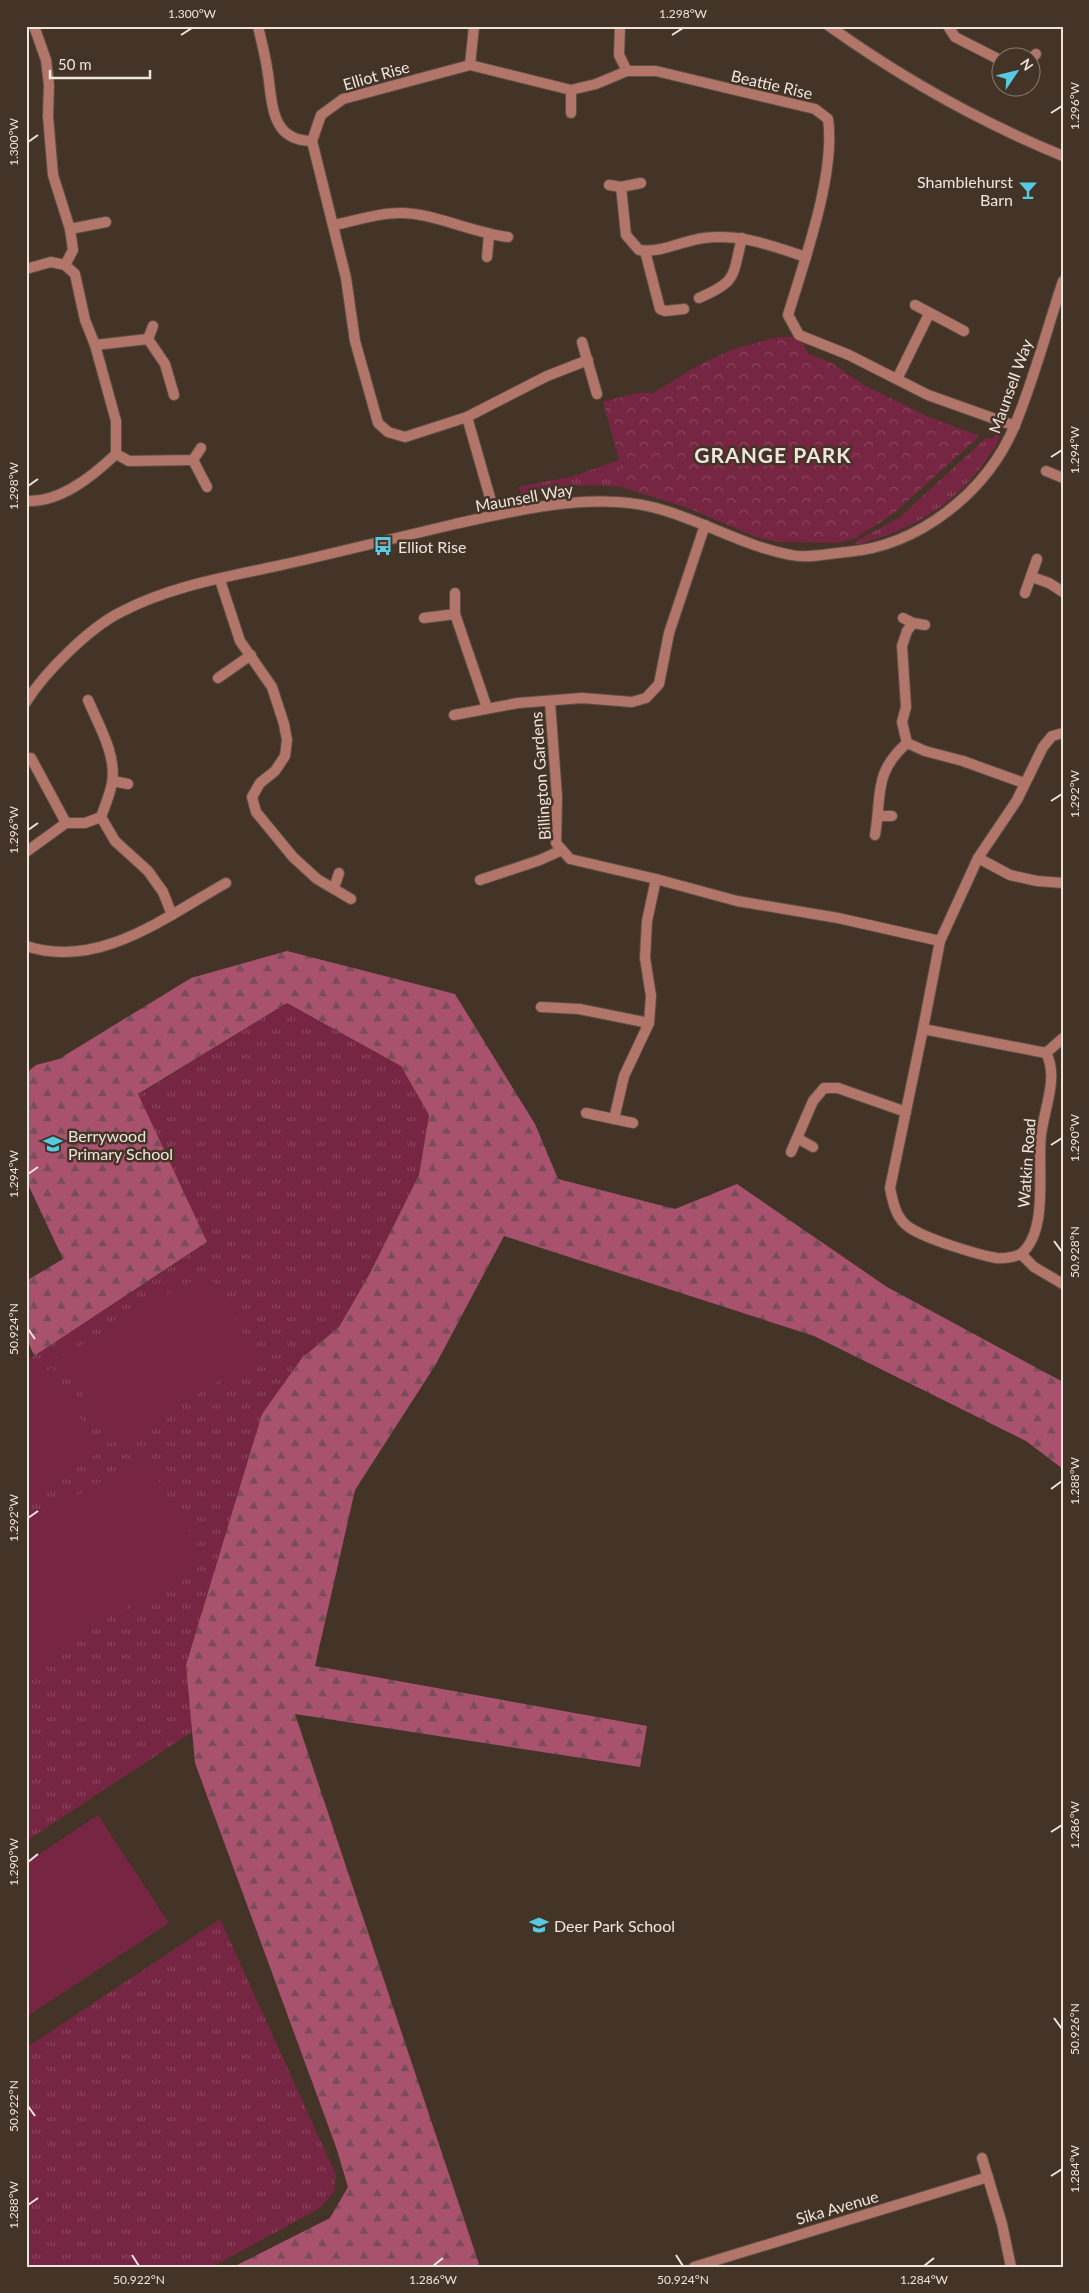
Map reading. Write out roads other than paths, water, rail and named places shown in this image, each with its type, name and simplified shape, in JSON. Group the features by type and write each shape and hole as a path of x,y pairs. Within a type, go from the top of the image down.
{"street":[{"path":"34,26 46,60 53,175 70,229 73,250 66,265"},
{"path":"258,26 267,69 271,104 277,123 287,135 300,141 312,141 346,278 355,341 378,423 388,432 405,436 467,416 547,376 588,360"},
{"path":"470,65 474,26"},
{"path":"620,26 619,55 627,72"},
{"path":"830,26 932,93 1012,134 1063,156"},
{"path":"948,26 955,37 992,56"},
{"name":"Elliot Rise","path":"312,141 321,115 343,99 470,65 520,78"},
{"name":"Beattie Rise","path":"520,78 571,90 596,84 627,72 656,71 815,109 828,119 831,136 823,185 806,257 788,315 799,335 849,355 928,394 1015,426"},
{"path":"571,90 571,113"},
{"path":"609,185 621,187 641,183"},
{"path":"621,187 626,235 639,250 656,251 701,238 723,236 742,238 806,257"},
{"path":"334,225 400,212 425,216 489,235 508,237"},
{"path":"70,229 106,222"},
{"path":"487,257 489,235"},
{"path":"699,298 720,289 730,282 742,238"},
{"path":"645,251 660,309 665,311 684,309"},
{"path":"26,269 51,262 66,265 75,274 85,320 95,345 116,421 116,454"},
{"name":"Maunsell Way","path":"27,700 74,646 119,613 171,590 495,515 564,502 619,502 674,514 793,556 867,550 888,544 926,526 960,501 986,472 1015,426 1063,281"},
{"path":"915,305 964,331"},
{"path":"897,379 929,314"},
{"path":"148,339 153,326"},
{"path":"95,345 148,339"},
{"path":"148,339 164,364 174,395"},
{"path":"582,342 597,394"},
{"path":"467,416 495,515"},
{"path":"193,460 201,448"},
{"path":"116,454 129,461 193,460"},
{"path":"26,502 53,498 93,473 116,454"},
{"path":"193,460 207,487"},
{"path":"1046,471 1063,478"},
{"name":"Billington Gardens","path":"705,525 669,633 659,684 646,698 632,702 582,698 550,702 557,797 556,842 570,859 656,879 737,901 838,918 940,941"},
{"path":"1024,593 1032,577 1037,559"},
{"path":"1032,577 1049,583 1063,592"},
{"path":"220,580 233,625 240,641 272,687 287,740 285,756 275,770 260,783 252,796 256,812 293,857 317,879 352,899"},
{"path":"455,593 455,614 487,708"},
{"path":"424,618 455,614"},
{"path":"925,625 908,620 907,632 902,646 906,707 902,722 908,743 925,751 963,761 1024,783"},
{"path":"218,678 251,655"},
{"path":"88,700 108,748 113,781 101,816 114,841 148,871 163,892 172,915"},
{"path":"454,715 487,708 550,702"},
{"path":"1063,733 1052,736 1044,747 1016,800 978,858 940,941 890,1188 894,1210 909,1227 942,1242 998,1259 1021,1254 1034,1267 1063,1284"},
{"path":"875,835 879,816 882,776 894,755 908,743"},
{"path":"31,758 66,823"},
{"path":"113,781 128,784"},
{"path":"26,852 66,823 85,823 101,816"},
{"path":"879,816 892,816"},
{"path":"480,880 540,860 562,850"},
{"path":"978,858 1010,875 1037,881 1063,883"},
{"path":"334,888 339,873"},
{"path":"614,1119 624,1076 648,1023 651,996 645,958 647,921 656,879"},
{"path":"26,946 59,953 84,952 143,932 226,883"},
{"path":"541,1007 579,1008 648,1023"},
{"path":"923,1029 1046,1053 1063,1038"},
{"name":"Watkin Road","path":"1021,1254 1031,1242 1040,1203 1041,1135 1052,1063 1046,1053"},
{"path":"791,1152 813,1101 824,1088 838,1088 906,1112"},
{"path":"586,1113 633,1123"},
{"path":"797,1138 813,1147"},
{"path":"982,2158 1002,2224 1011,2267"},
{"name":"Sika Avenue","path":"694,2267 988,2177"}],"place":[{"name":"Shamblehurst Barn","path":"1028,190"},
{"name":"Elliot Rise","path":"383,546"},
{"name":"Berrywood Primary School","path":"53,1144"},
{"name":"Deer Park School","path":"539,1925"}],"district":[{"name":"GRANGE PARK","path":"773,454"}]}
